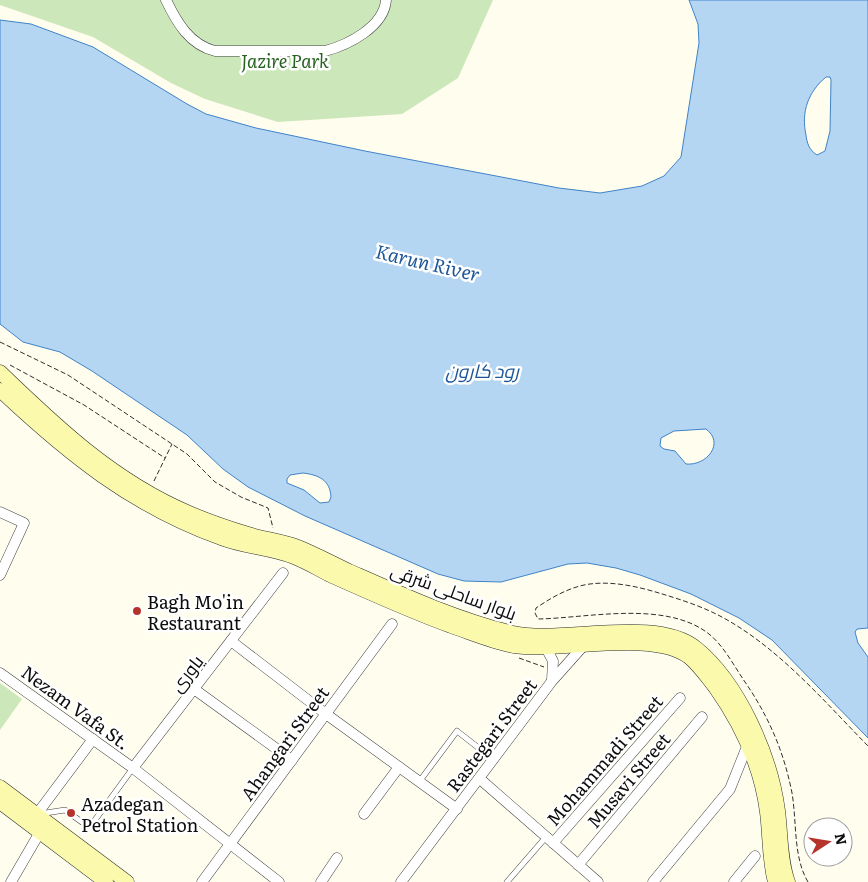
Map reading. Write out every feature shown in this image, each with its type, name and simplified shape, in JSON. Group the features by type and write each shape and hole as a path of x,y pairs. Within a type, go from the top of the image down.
{"main road":[{"name":"بلوار ساحلی شرقی","path":"4,368 57,427 88,453 149,493 225,526 485,625 515,634 546,636 632,632 681,639 695,647 710,662 734,694 755,731 770,770 778,808 784,868 788,882"},
{"name":"بلوار ساحلی شرقی","path":"0,390 48,436 80,462 146,505 222,538 283,547 385,600 481,637 512,645 546,648 605,643 661,646 688,656 701,669 724,701 748,744 759,773 765,801 773,880"},
{"path":"0,787 127,882"},
{"path":"0,802 106,882"}],"street":[{"path":"166,0 190,38 202,48 215,51 325,51 337,48 370,28 379,18 386,0"},
{"path":"0,512 24,524 0,575"},
{"name":"یاوری","path":"134,768 283,573"},
{"name":"Ahangari Street","path":"202,882 392,624"},
{"path":"231,641 326,714 457,809"},
{"name":"Rastegari Street","path":"400,882 480,779 552,681 585,644"},
{"path":"546,648 553,661 552,681"},
{"name":"Nezam Vafa St.","path":"0,673 134,768 280,882"},
{"path":"194,689 292,760"},
{"name":"Mohammadi Street","path":"550,840 680,698"},
{"name":"Musavi Street","path":"578,865 702,717"},
{"path":"37,814 93,739"},
{"path":"653,882 730,789 748,744"},
{"path":"364,814 399,768"},
{"path":"480,779 598,882"},
{"path":"11,882 40,832"},
{"path":"734,882 755,856"},
{"path":"321,882 337,858"}],"lane":[{"path":"419,782 457,730 494,760"},
{"path":"37,814 65,810 86,825 92,824 134,768"},
{"path":"507,882 550,840"}],"path":[{"path":"0,342 68,375 187,454 216,482 241,497 268,508 283,547"},
{"path":"4,368 84,405 166,458"},
{"path":"149,493 172,444"}],"green space":[{"name":"Jazire Park","path":"0,0 493,0 458,78 402,114 278,122 205,99 171,83 93,37 0,5"},
{"path":"0,683 22,699 0,730"}],"water":[{"name":"رود کارون","path":"689,0 868,0 868,628 857,629 855,632 858,643 868,657 868,738 772,640 739,618 691,594 640,575 616,568 587,563 568,564 501,582 464,581 438,574 305,516 248,487 223,469 187,435 92,371 60,352 23,342 0,324 0,20 31,24 93,47 206,114 256,128 365,151 559,188 600,193 642,186 664,176 681,157 699,43 698,24","holes":["826,77 830,77 831,80 830,131 825,151 817,155 810,149 807,141 804,118 810,96","706,429 714,441 714,447 707,457 701,461 694,464 686,464 675,451 664,449 660,446 661,438 674,431","303,473 323,479 330,491 331,497 329,502 320,503 304,490 287,483 290,475"]}],"place":[{"name":"Bagh Mo'in Restaurant","path":"137,611"},
{"name":"Azadegan Petrol Station","path":"71,813"}],"water label":[{"name":"Karun River","path":"428,262"}]}
